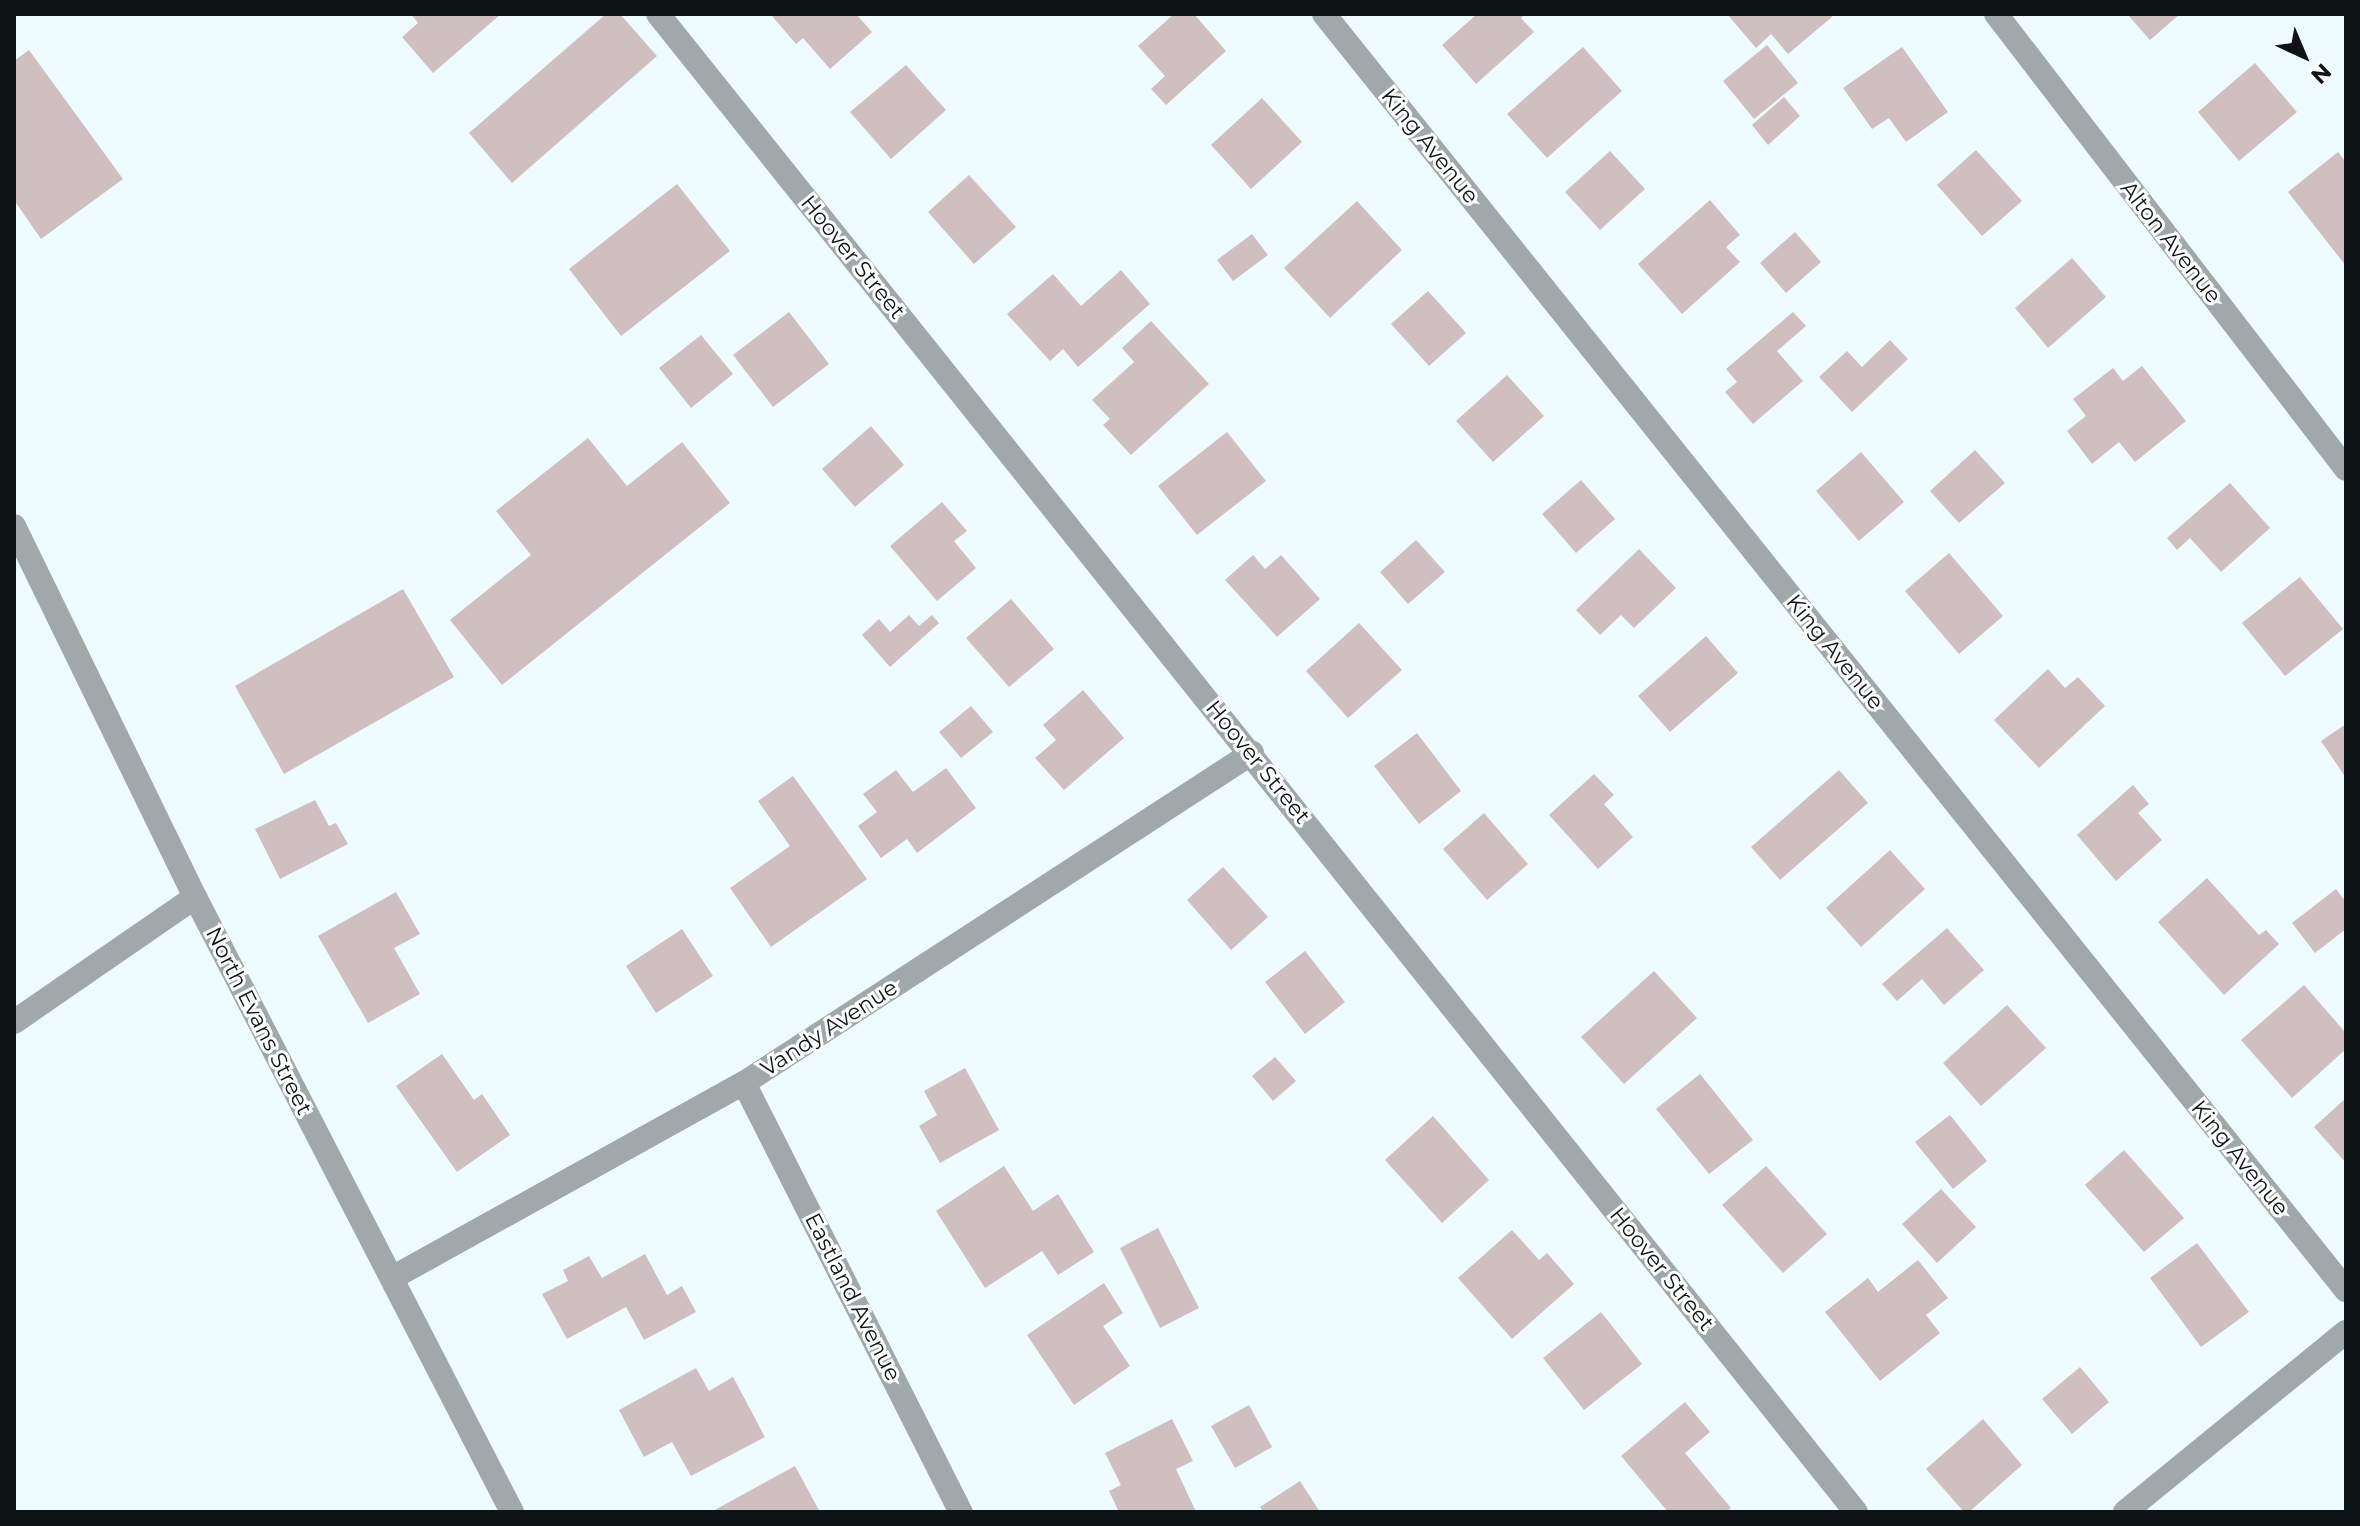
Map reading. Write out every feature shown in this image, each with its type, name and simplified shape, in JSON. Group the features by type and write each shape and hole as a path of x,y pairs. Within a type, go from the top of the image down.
{"street":[{"name":"Hoover Street","path":"658,14 1856,1512"},
{"name":"King Avenue","path":"1324,14 2346,1290"},
{"name":"Alton Avenue","path":"1996,14 2346,469"},
{"name":"North Evans Street","path":"14,526 195,897 512,1512"},
{"name":"Vandy Avenue","path":"392,1278 744,1083 1252,753"},
{"path":"14,1022 195,897"},
{"name":"Eastland Avenue","path":"744,1083 961,1512"},
{"path":"2125,1512 2346,1332"}],"building":[{"path":"411,14 501,14 433,73 402,37 418,23"},
{"path":"606,14 620,14 657,56 512,183 469,133"},
{"path":"856,14 872,32 830,69 803,38 796,44 772,16"},
{"path":"1174,14 1194,14 1226,51 1166,105 1151,89 1165,76 1138,46"},
{"path":"1477,14 1525,14 1521,18 1534,32 1476,84 1442,45"},
{"path":"1727,14 1830,14 1832,17 1788,54 1771,34 1756,48"},
{"path":"2127,14 2180,14 2150,40"},
{"path":"1767,45 1798,83 1754,119 1723,81"},
{"path":"1583,47 1622,91 1547,158 1507,114"},
{"path":"1902,47 1948,112 1906,142 1889,118 1872,129 1843,88"},
{"path":"29,50 123,179 41,239 14,200 14,61"},
{"path":"2255,63 2297,112 2239,161 2198,112"},
{"path":"906,65 946,110 891,159 850,112"},
{"path":"1784,97 1800,116 1768,145 1752,125"},
{"path":"1262,98 1302,142 1251,189 1211,145"},
{"path":"1976,150 2022,201 1982,236 1937,185"},
{"path":"1610,151 1645,189 1600,230 1565,192"},
{"path":"2338,152 2346,162 2346,266 2288,192"},
{"path":"969,175 1016,227 974,264 928,212"},
{"path":"677,184 730,251 621,336 569,269"},
{"path":"1710,200 1740,235 1726,247 1740,262 1682,314 1638,264"},
{"path":"1357,201 1402,250 1330,318 1284,268"},
{"path":"1795,232 1821,262 1786,293 1760,263"},
{"path":"1252,234 1268,255 1233,281 1217,260"},
{"path":"2072,258 2106,297 2048,348 2015,308"},
{"path":"1121,270 1150,304 1078,367 1063,349 1050,361 1007,314 1053,274 1081,306"},
{"path":"1428,291 1466,333 1429,366 1391,324"},
{"path":"789,312 829,364 773,407 733,355"},
{"path":"1793,312 1806,326 1777,351 1803,381 1753,424 1725,392 1737,382 1726,369"},
{"path":"1151,321 1209,384 1131,455 1103,425 1110,419 1092,400 1134,362 1122,348"},
{"path":"701,335 733,374 691,408 659,368"},
{"path":"1890,340 1908,359 1852,412 1819,377 1847,351 1862,367"},
{"path":"2142,366 2186,421 2135,462 2119,442 2092,464 2067,431 2086,416 2073,399 2113,368 2123,381"},
{"path":"1507,375 1544,416 1493,462 1456,421"},
{"path":"871,426 904,465 855,507 822,469"},
{"path":"1227,432 1266,481 1197,535 1158,486"},
{"path":"588,438 627,486 682,442 730,503 502,685 450,620 531,555 496,511"},
{"path":"1975,450 2005,483 1959,523 1930,491"},
{"path":"1861,452 1904,502 1859,541 1816,491"},
{"path":"1581,480 1615,519 1576,553 1542,514"},
{"path":"2230,483 2270,528 2221,572 2190,538 2177,550 2167,538"},
{"path":"942,502 967,531 954,541 976,568 937,601 890,546"},
{"path":"1416,540 1445,572 1408,604 1380,572"},
{"path":"1639,549 1676,588 1634,628 1621,615 1600,635 1576,610"},
{"path":"1949,553 2003,616 1959,654 1905,591"},
{"path":"1253,555 1265,569 1281,555 1320,599 1277,637 1225,580"},
{"path":"2300,577 2343,629 2285,676 2242,623"},
{"path":"403,589 454,677 284,774 235,686"},
{"path":"1011,599 1054,649 1009,687 966,638"},
{"path":"909,615 919,626 932,615 939,623 890,667 862,635 879,619 890,632"},
{"path":"1359,623 1402,670 1348,718 1306,671"},
{"path":"1706,636 1738,673 1670,732 1638,696"},
{"path":"2048,669 2065,688 2078,677 2105,706 2039,768 1994,720"},
{"path":"1083,690 1124,738 1064,790 1035,758 1056,740 1043,725"},
{"path":"971,706 993,732 961,758 939,732"},
{"path":"2346,724 2346,778 2321,741"},
{"path":"1417,733 1461,791 1419,824 1374,766"},
{"path":"946,768 976,808 917,853 907,839 881,858 858,826 877,812 863,794 896,770 913,792"},
{"path":"1839,770 1868,803 1780,880 1751,847"},
{"path":"1594,774 1614,795 1604,804 1633,837 1598,869 1549,815"},
{"path":"793,776 867,879 771,947 730,888 790,846 758,801"},
{"path":"2133,785 2149,804 2138,813 2162,840 2116,881 2077,835"},
{"path":"315,800 329,826 336,823 348,844 280,879 255,829"},
{"path":"1484,813 1528,864 1487,900 1443,849"},
{"path":"1890,850 1925,889 1861,947 1826,908"},
{"path":"1223,867 1268,917 1231,950 1187,900"},
{"path":"2207,878 2259,935 2266,930 2279,944 2224,995 2158,922"},
{"path":"2336,889 2346,902 2346,929 2315,953 2292,923"},
{"path":"396,892 420,934 394,948 420,994 368,1023 318,936"},
{"path":"1947,928 1984,970 1944,1005 1922,979 1897,1001 1882,984"},
{"path":"682,929 713,976 656,1013 626,966"},
{"path":"1305,951 1345,1002 1305,1034 1265,982"},
{"path":"1654,971 1697,1018 1624,1084 1581,1037"},
{"path":"2304,985 2346,1033 2346,1049 2292,1098 2241,1040"},
{"path":"2007,1005 2046,1048 1981,1106 1943,1063"},
{"path":"442,1054 474,1100 482,1094 510,1135 457,1172 396,1086"},
{"path":"1275,1057 1296,1081 1273,1101 1252,1076"},
{"path":"965,1068 999,1130 940,1163 919,1126 937,1115 924,1091"},
{"path":"1700,1074 1753,1140 1709,1174 1656,1109"},
{"path":"2346,1098 2346,1163 2314,1127"},
{"path":"1950,1115 1987,1161 1953,1189 1915,1142"},
{"path":"1433,1116 1489,1180 1442,1223 1385,1160"},
{"path":"2124,1150 2184,1218 2144,1252 2085,1185"},
{"path":"1004,1166 1033,1211 1058,1194 1094,1252 1058,1275 1042,1251 985,1288 936,1211"},
{"path":"1766,1166 1827,1234 1783,1273 1722,1205"},
{"path":"1941,1189 1976,1227 1937,1263 1902,1224"},
{"path":"1158,1228 1199,1308 1160,1328 1120,1248"},
{"path":"1512,1230 1539,1260 1547,1253 1574,1284 1512,1339 1458,1278"},
{"path":"2197,1243 2249,1312 2201,1347 2150,1278"},
{"path":"645,1254 667,1295 682,1286 696,1312 644,1340 626,1307 567,1339 542,1294 568,1281 563,1270 589,1256 602,1278"},
{"path":"1918,1260 1948,1298 1926,1315 1940,1333 1880,1381 1825,1312 1868,1278 1878,1292"},
{"path":"1104,1283 1123,1313 1103,1326 1130,1366 1074,1405 1027,1335"},
{"path":"1601,1312 1642,1364 1584,1410 1543,1358"},
{"path":"2080,1367 2109,1402 2072,1434 2042,1399"},
{"path":"696,1368 709,1391 733,1377 765,1437 691,1476 672,1442 644,1457 619,1410"},
{"path":"1685,1402 1710,1432 1685,1453 1731,1508 1726,1512 1668,1512 1621,1456"},
{"path":"1249,1405 1272,1447 1235,1468 1211,1426"},
{"path":"1172,1419 1193,1461 1176,1469 1196,1512 1119,1512 1109,1491 1121,1485 1105,1453"},
{"path":"1983,1419 2022,1465 1969,1512 1964,1512 1926,1469"},
{"path":"795,1466 820,1512 711,1512"},
{"path":"1300,1481 1320,1512 1263,1512 1260,1507"}]}
